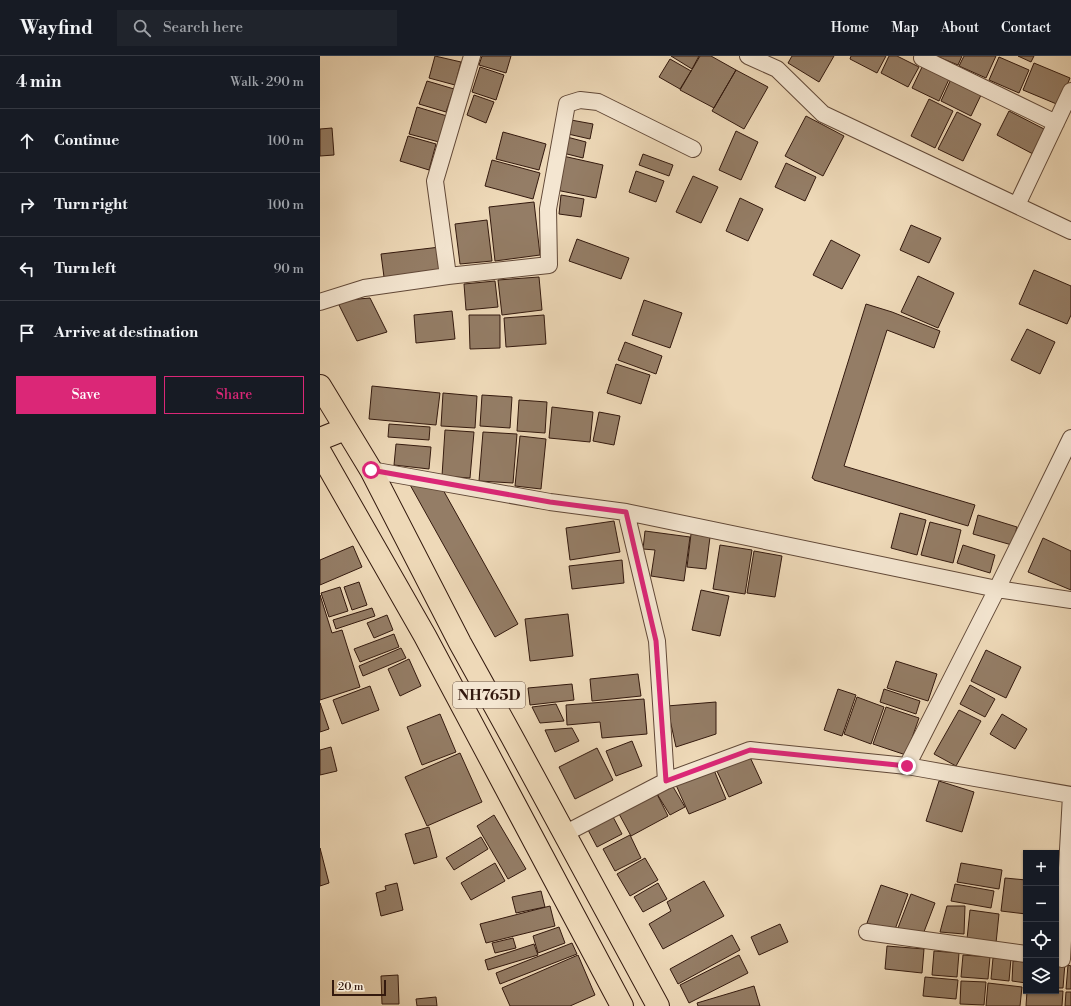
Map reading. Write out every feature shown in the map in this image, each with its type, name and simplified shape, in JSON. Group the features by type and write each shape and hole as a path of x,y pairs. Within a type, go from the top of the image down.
{"main road":[{"name":"NH765D","path":"320,386 371,470 460,643 658,1006"},
{"path":"320,439 345,429"},
{"name":"NH765D","path":"320,452 432,649 622,1006"}],"street":[{"path":"448,276 435,181 472,56"},
{"path":"748,56 777,68 823,114 1071,231"},
{"path":"922,58 1056,123"},
{"path":"1017,205 1071,91"},
{"path":"320,302 364,288 448,276 549,265 548,209 567,104 580,100 598,102 693,149"},
{"path":"907,766 997,589 1071,438"},
{"path":"371,470 550,502 626,512 997,589 1071,600"},
{"path":"626,512 656,641 666,781"},
{"path":"564,834 666,781 750,750 907,766 1071,795 1063,959"},
{"path":"867,932 1023,954"}],"building":[{"path":"435,56 461,62 455,85 429,78"},
{"path":"482,56 511,56 506,73 479,65"},
{"path":"671,56 699,56 692,69"},
{"path":"700,56 711,56 736,70 714,108 680,90"},
{"path":"792,56 834,56 819,82 788,63"},
{"path":"851,56 886,56 877,73 850,59"},
{"path":"889,56 897,56 919,67 908,87 881,73"},
{"path":"936,56 962,56 958,65"},
{"path":"964,56 996,56 986,78 959,66"},
{"path":"1018,56 1034,56 1031,62"},
{"path":"999,57 1029,70 1019,93 989,80"},
{"path":"670,59 691,71 680,89 659,77"},
{"path":"1034,63 1070,78 1059,105 1023,90"},
{"path":"923,65 950,77 939,101 912,88"},
{"path":"480,67 504,75 496,100 472,92"},
{"path":"736,70 768,87 744,129 712,111"},
{"path":"951,79 982,93 971,116 941,101"},
{"path":"427,81 454,89 446,112 419,104"},
{"path":"474,95 494,102 486,123 467,115"},
{"path":"929,99 953,111 935,148 911,136"},
{"path":"417,107 447,116 439,142 409,134"},
{"path":"1009,111 1046,130 1033,154 997,135"},
{"path":"957,112 981,124 963,161 938,149"},
{"path":"806,116 844,136 823,176 785,156"},
{"path":"571,120 593,124 590,139 568,134"},
{"path":"332,128 334,155 320,156 320,129"},
{"path":"736,131 758,142 741,180 719,170"},
{"path":"503,132 546,144 539,170 496,159"},
{"path":"408,136 436,144 429,170 400,161"},
{"path":"567,137 586,142 583,158 563,153"},
{"path":"643,154 673,165 669,176 639,165"},
{"path":"563,156 603,165 596,198 556,190"},
{"path":"492,160 540,173 533,199 485,186"},
{"path":"786,163 816,177 805,201 775,187"},
{"path":"636,171 664,181 656,202 629,192"},
{"path":"693,176 718,187 701,223 676,212"},
{"path":"561,195 584,199 581,217 559,214"},
{"path":"740,198 763,209 748,241 726,231"},
{"path":"534,202 540,255 495,261 489,207"},
{"path":"487,220 492,261 460,264 455,224"},
{"path":"911,225 941,238 929,263 900,250"},
{"path":"577,239 629,258 621,279 569,261"},
{"path":"831,240 860,255 842,289 813,275"},
{"path":"440,247 443,270 384,277 381,254"},
{"path":"1034,270 1071,286 1071,315 1067,324 1019,304"},
{"path":"918,276 954,293 938,328 901,312"},
{"path":"539,277 542,310 502,315 498,280"},
{"path":"495,281 498,307 466,310 464,284"},
{"path":"370,298 387,332 357,341 337,301"},
{"path":"644,300 682,313 670,348 632,335"},
{"path":"866,304 892,312 940,331 934,348 887,330 844,466 975,505 968,526 814,480 812,478"},
{"path":"452,311 455,339 416,343 414,315"},
{"path":"469,315 500,315 500,348 470,349"},
{"path":"544,315 546,344 506,347 504,318"},
{"path":"1027,329 1055,342 1040,374 1011,360"},
{"path":"625,342 662,356 656,374 618,360"},
{"path":"616,364 650,375 641,404 607,393"},
{"path":"372,386 440,393 436,425 369,419"},
{"path":"443,393 477,396 475,428 441,426"},
{"path":"482,395 512,397 510,428 480,426"},
{"path":"519,400 547,402 545,433 517,431"},
{"path":"552,407 593,412 590,442 549,438"},
{"path":"599,412 620,416 614,445 593,441"},
{"path":"389,424 430,427 429,440 388,437"},
{"path":"445,430 474,432 470,478 442,476"},
{"path":"483,432 517,434 513,483 479,481"},
{"path":"520,436 546,439 541,489 515,486"},
{"path":"396,444 431,447 429,469 394,465"},
{"path":"409,483 442,488 518,624 495,637"},
{"path":"900,513 926,520 917,555 891,548"},
{"path":"978,515 1017,527 1012,545 973,534"},
{"path":"614,521 620,552 570,560 566,528"},
{"path":"930,522 961,530 953,563 921,555"},
{"path":"645,531 690,537 684,581 651,576 655,550 643,549"},
{"path":"691,534 710,537 706,569 687,567"},
{"path":"1043,538 1071,551 1071,590 1028,572"},
{"path":"720,545 752,550 745,594 713,589"},
{"path":"963,545 995,555 990,573 957,563"},
{"path":"353,546 362,567 320,585 320,560"},
{"path":"754,551 782,556 775,597 747,593"},
{"path":"622,560 624,583 572,589 569,566"},
{"path":"359,582 367,605 352,610 344,587"},
{"path":"340,587 348,611 329,617 321,593"},
{"path":"701,590 729,596 720,636 692,630"},
{"path":"320,595 332,633 342,630 360,687 320,700"},
{"path":"372,608 375,616 336,629 333,620"},
{"path":"568,614 573,656 530,661 525,619"},
{"path":"387,615 393,630 374,638 367,623"},
{"path":"394,634 399,647 360,662 354,649"},
{"path":"401,648 406,658 363,676 359,666"},
{"path":"986,650 1021,667 1006,698 971,681"},
{"path":"409,659 421,686 400,696 388,669"},
{"path":"896,661 937,674 928,701 887,688"},
{"path":"638,674 641,696 592,701 590,679"},
{"path":"572,684 574,700 530,705 528,688"},
{"path":"970,685 995,699 985,717 960,704"},
{"path":"370,686 379,710 342,724 333,700"},
{"path":"838,689 856,695 842,736 824,730"},
{"path":"884,689 920,701 916,714 880,702"},
{"path":"857,697 884,707 871,744 844,734"},
{"path":"644,699 647,734 602,738 600,722 567,725 566,705"},
{"path":"716,702 716,734 676,747 667,706"},
{"path":"320,703 329,729 320,732"},
{"path":"556,704 564,721 540,723 532,707"},
{"path":"886,707 919,718 906,755 873,744"},
{"path":"959,710 981,721 956,766 934,754"},
{"path":"440,714 456,752 422,765 407,727"},
{"path":"1002,714 1027,729 1015,749 990,734"},
{"path":"572,728 579,741 555,752 545,730"},
{"path":"632,741 642,766 616,776 606,751"},
{"path":"331,747 337,771 320,775 320,750"},
{"path":"597,748 613,780 575,799 559,767"},
{"path":"460,753 482,802 427,826 405,777"},
{"path":"749,755 762,783 729,797 716,769"},
{"path":"714,770 726,799 689,814 676,785"},
{"path":"939,781 974,792 962,832 926,821"},
{"path":"672,785 685,807 670,815 657,794"},
{"path":"656,792 668,816 631,836 618,812"},
{"path":"494,815 526,869 508,879 477,826"},
{"path":"612,815 622,834 597,847 587,828"},
{"path":"429,827 437,857 414,864 405,834"},
{"path":"630,835 641,858 615,871 603,849"},
{"path":"481,837 488,849 454,870 446,858"},
{"path":"320,848 329,883 320,886"},
{"path":"645,858 658,880 630,896 617,874"},
{"path":"495,863 505,881 471,900 461,883"},
{"path":"961,863 1002,870 999,889 957,882"},
{"path":"1005,878 1023,880 1023,914 1001,911"},
{"path":"704,881 724,916 663,949 649,924 671,911 667,902"},
{"path":"397,883 403,910 381,916 376,893 386,890 385,886"},
{"path":"658,883 667,899 643,912 634,897"},
{"path":"955,884 994,891 991,908 951,901"},
{"path":"881,885 908,894 894,932 867,923"},
{"path":"541,891 545,907 516,913 512,897"},
{"path":"911,894 935,903 922,937 898,928"},
{"path":"550,906 555,926 486,943 480,924"},
{"path":"947,906 965,906 964,934 940,932"},
{"path":"970,910 999,914 996,943 967,939"},
{"path":"780,924 788,942 759,955 751,937"},
{"path":"559,927 565,943 538,953 533,936"},
{"path":"732,935 740,950 678,984 670,969"},
{"path":"513,938 516,948 495,953 492,943"},
{"path":"572,943 577,954 500,984 496,973"},
{"path":"534,944 538,955 488,970 485,960"},
{"path":"887,946 924,949 922,973 885,969"},
{"path":"934,951 959,953 957,977 932,975"},
{"path":"578,955 595,995 570,1006 510,1006 502,988"},
{"path":"739,955 748,973 689,1003 680,985"},
{"path":"963,955 990,957 988,979 961,977"},
{"path":"993,958 1011,959 1009,981 991,979"},
{"path":"1013,961 1023,962 1023,983 1012,981"},
{"path":"1059,962 1065,963 1063,988 1059,988"},
{"path":"1068,965 1071,966 1071,989 1066,989"},
{"path":"398,975 399,1004 382,1004 381,976"},
{"path":"925,977 958,980 956,999 923,996"},
{"path":"961,981 986,982 984,1005 960,1004"},
{"path":"988,983 1022,987 1020,1006 986,1006"},
{"path":"754,986 760,1006 698,1006 697,1003"},
{"path":"1059,991 1063,991 1062,1006 1026,1006 1027,994 1059,994"},
{"path":"1066,992 1071,992 1071,1006 1065,1006"},
{"path":"436,997 437,1006 417,1006 416,999"}],"route":[{"path":"371,470 550,502 626,512 656,641 666,781 750,750 907,766"}]}
